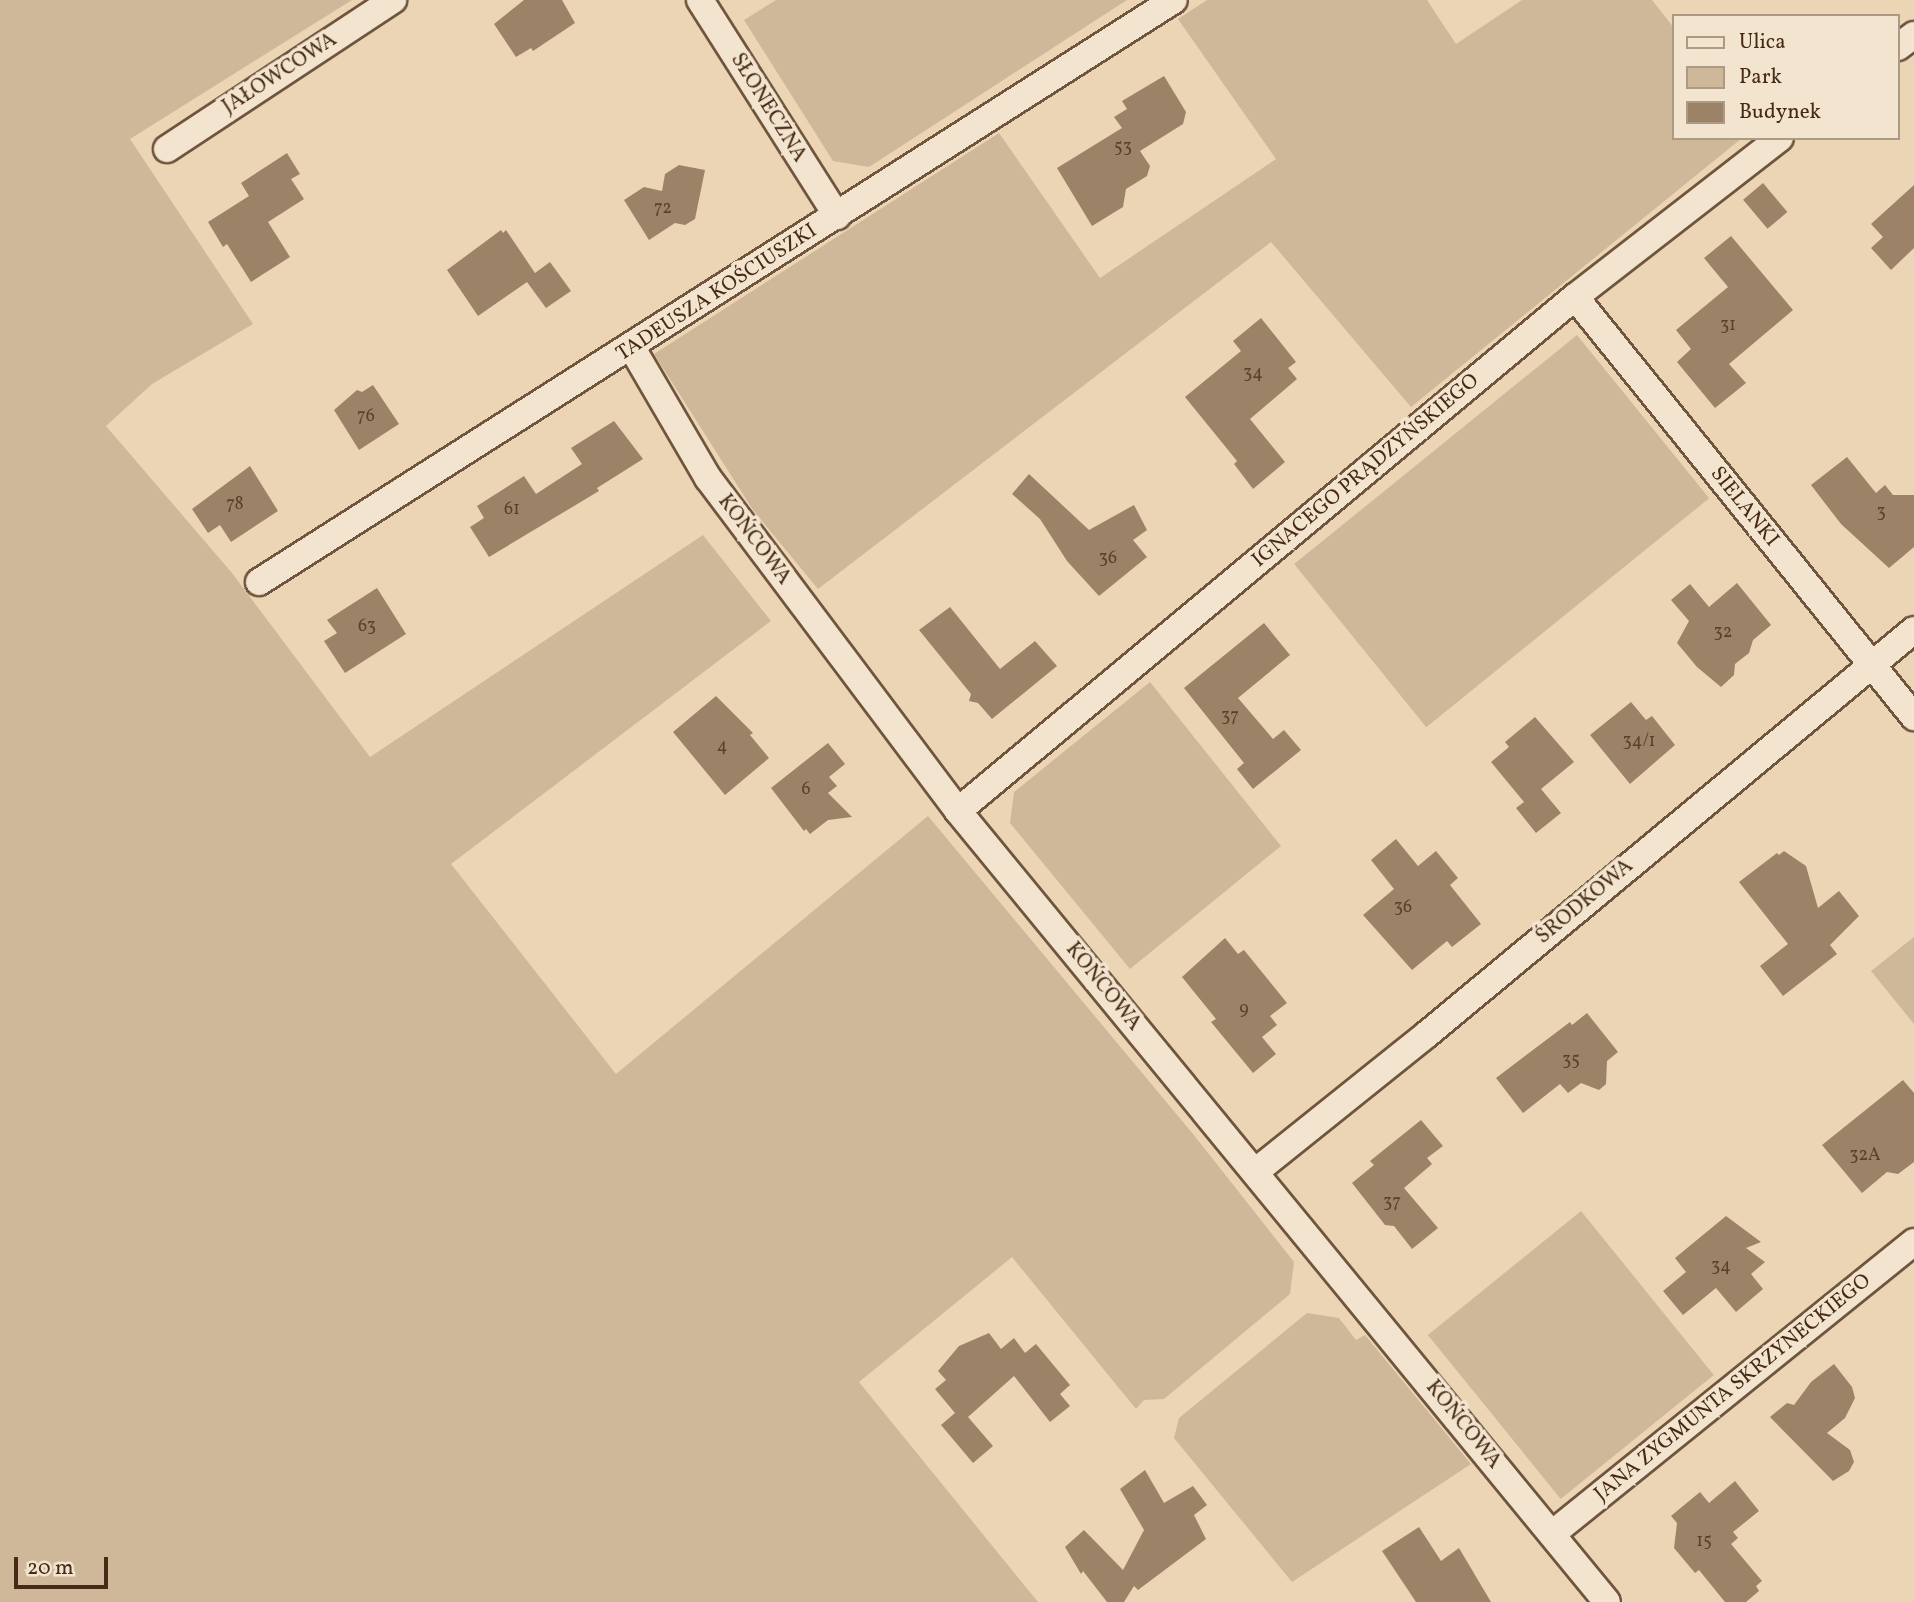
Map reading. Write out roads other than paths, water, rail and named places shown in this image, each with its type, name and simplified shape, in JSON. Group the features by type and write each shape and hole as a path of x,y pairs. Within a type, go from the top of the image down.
{"street":[{"name":"JAŁOWCOWA","path":"167,149 393,0"},
{"name":"SŁONECZNA","path":"700,0 837,216"},
{"name":"TADEUSZA KOŚCIUSZKI","path":"259,582 632,348 1174,0"},
{"name":"IGNACEGO PRĄDZYŃSKIEGO","path":"958,811 1575,297 1777,140"},
{"name":"SIELANKI","path":"1575,297 1914,717"},
{"name":"KOŃCOWA","path":"632,348 708,478 958,811 1607,1602"},
{"name":"ŚRODKOWA","path":"1255,1172 1436,1027 1914,630"},
{"name":"JANA ZYGMUNTA SKRZYNECKIEGO","path":"1552,1534 1914,1242"}]}
